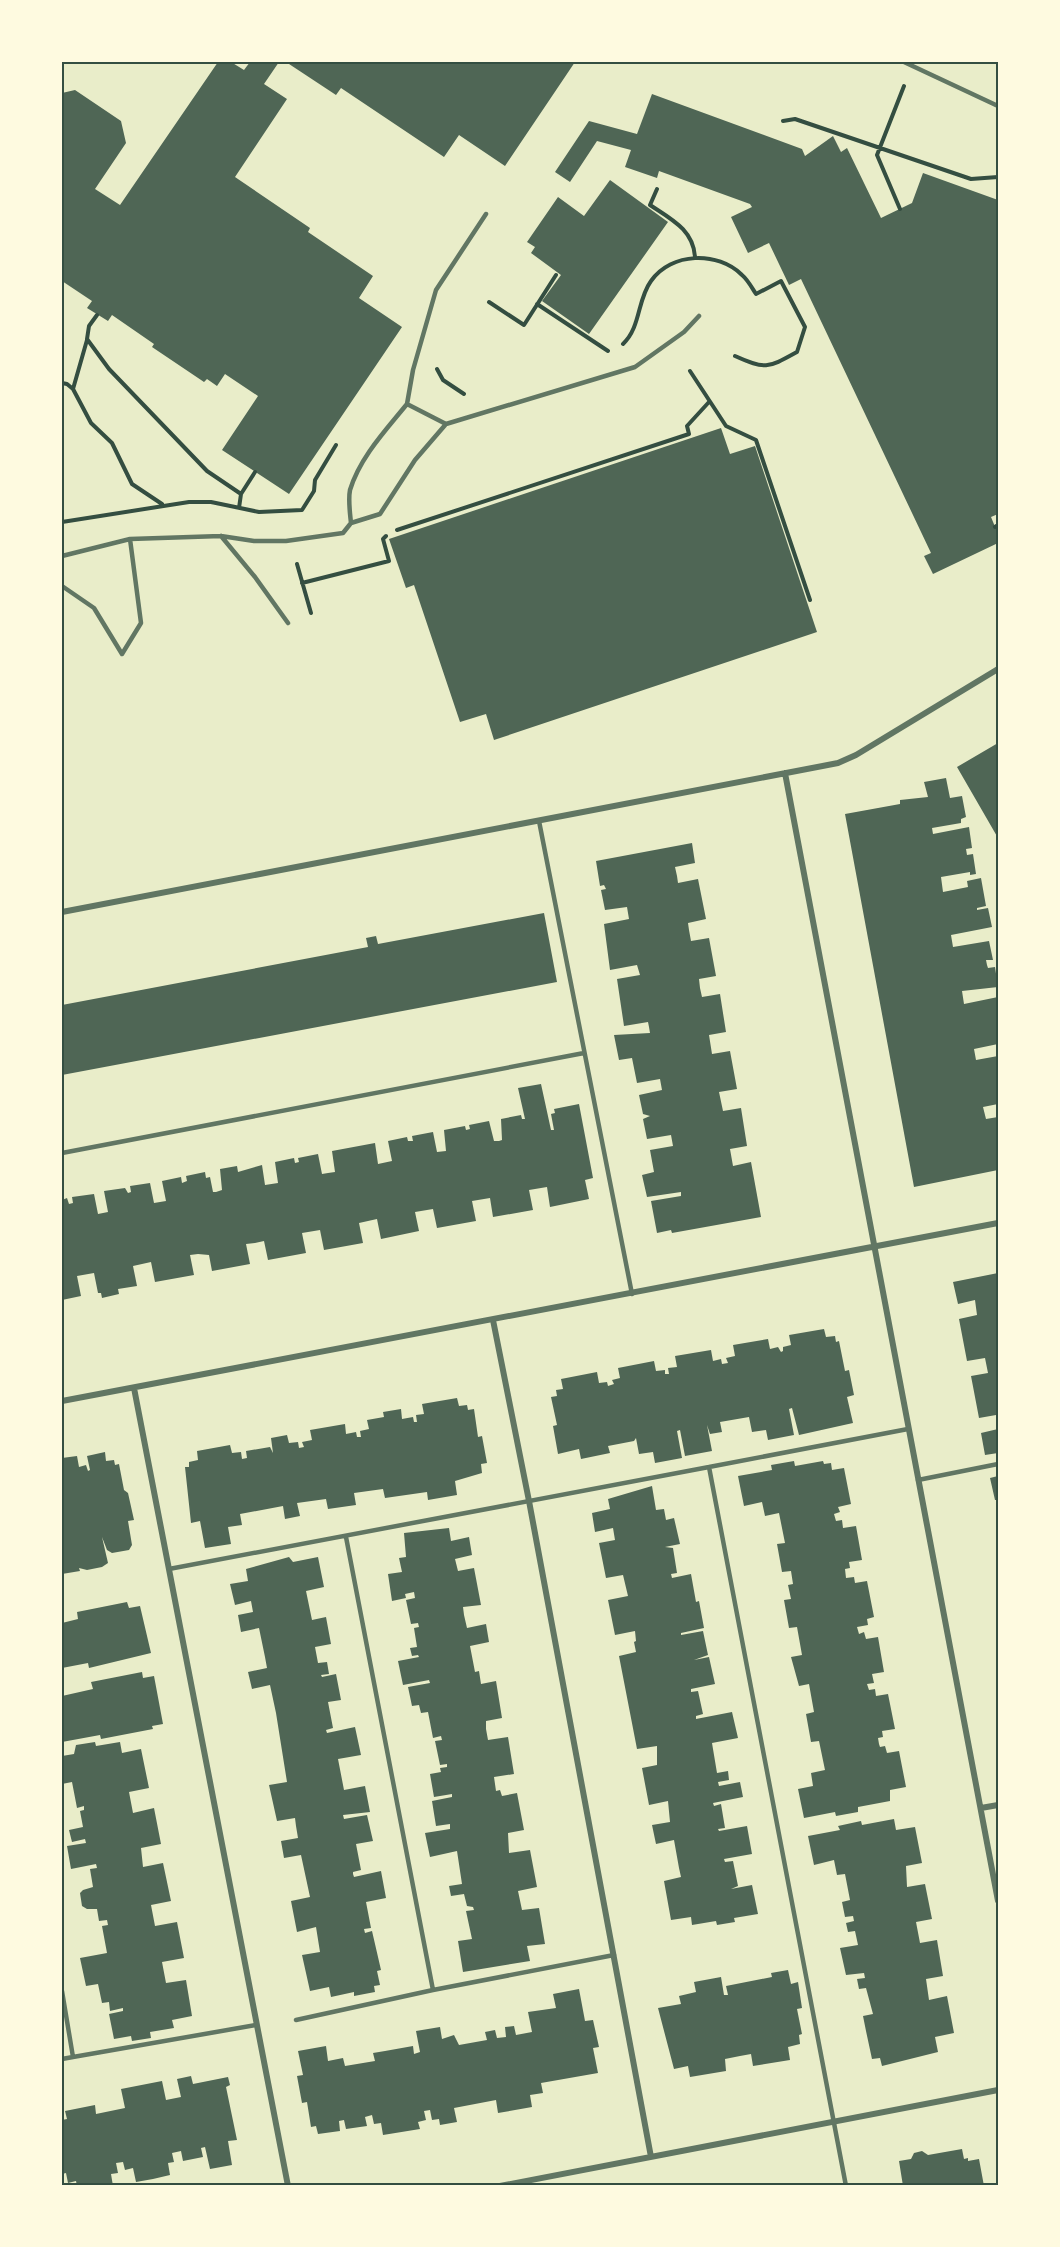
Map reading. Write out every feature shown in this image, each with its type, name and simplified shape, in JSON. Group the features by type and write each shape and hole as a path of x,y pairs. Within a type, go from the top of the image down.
{"street":[{"path":"62,912 822,767 856,755 999,669"},
{"path":"785,773 999,1901"},
{"path":"62,1401 999,1223"},
{"path":"493,1320 529,1501 651,2157"},
{"path":"134,1388 288,2186"},
{"path":"981,1808 999,1805"},
{"path":"500,2186 999,2090"}],"lane":[{"path":"904,62 999,106"},
{"path":"351,523 350,492 358,471 373,446 407,404 413,370 435,290 486,214"},
{"path":"62,556 129,539 220,536 254,541 286,541 343,533 351,523 380,514 414,460 447,424 635,367 684,332 699,316"},
{"path":"407,404 447,424"},
{"path":"220,536 255,577 288,623"},
{"path":"62,586 94,608 122,654 141,623 129,539"},
{"path":"538,821 632,1294"},
{"path":"62,1153 584,1053"},
{"path":"169,1569 908,1429"},
{"path":"918,1480 999,1464"},
{"path":"709,1467 846,2186"},
{"path":"346,1537 433,1990"},
{"path":"296,2020 433,1990 614,1955"},
{"path":"62,1991 73,2056"},
{"path":"62,2059 256,2025"}],"path":[{"path":"894,109 877,155 900,209"},
{"path":"783,121 795,119 970,179 999,177"},
{"path":"657,189 650,205 679,224 690,235 695,245 695,258"},
{"path":"489,302 524,325 556,275"},
{"path":"537,304 611,353"},
{"path":"73,389 89,326 97,315"},
{"path":"87,339 109,369 207,471 241,494"},
{"path":"690,371 726,426 756,440 810,600"},
{"path":"62,383 73,389 91,423 112,443 132,484 162,504"},
{"path":"302,583 389,561 383,539 393,531 405,529 689,434 687,426 709,402"},
{"path":"62,522 162,504 211,502 272,514 302,510 314,491 315,480 336,445"},
{"path":"239,508 241,494 255,472"},
{"path":"297,564 313,619"}],"building":[{"path":"218,62 231,62 244,70 250,62 279,62 264,84 287,99 235,177 310,228 308,232 373,276 359,298 402,327 289,494 222,450 258,396 225,374 217,386 207,379 204,382 152,347 154,344 112,315 108,321 87,308 92,301 62,281 62,93 75,90 121,121 126,143 95,189 120,205"},
{"path":"286,62 575,62 505,166 459,135 444,157 341,88 336,95"},
{"path":"652,94 802,149 805,156 833,136 841,152 847,148 881,218 912,203 923,173 998,200 998,514 991,517 998,534 998,543 933,574 924,556 931,553 801,279 789,285 769,243 748,253 731,217 752,207 750,204 659,171 657,178 625,167 631,150 597,141 570,182 555,172 589,121 637,134"},
{"path":"610,180 668,222 589,334 542,301 561,275 531,253 535,247 527,242 558,197 584,216"},
{"path":"721,428 730,454 755,446 817,632 494,740 486,714 460,722 414,585 406,588 389,539"},
{"path":"998,743 998,838 957,767"},
{"path":"946,778 950,798 962,796 966,817 961,819 961,823 932,828 933,834 969,827 972,848 966,849 967,855 973,854 976,874 970,875 970,872 941,877 943,892 968,887 967,881 981,878 986,906 977,908 977,910 988,908 992,927 951,935 953,947 989,941 993,960 986,960 987,965 988,968 995,967 998,987 962,991 964,1004 998,997 998,1044 974,1049 976,1060 998,1056 998,1104 983,1107 986,1119 998,1117 998,1170 914,1187 845,814 900,804 900,800 928,797 924,782"},
{"path":"692,843 695,863 675,867 678,883 698,879 706,919 688,923 691,941 709,938 716,976 699,979 700,988 702,997 720,994 726,1032 709,1035 712,1054 730,1051 737,1089 719,1092 723,1111 741,1108 747,1146 730,1149 733,1166 751,1162 761,1217 672,1233 671,1230 657,1233 651,1201 681,1196 681,1192 647,1197 642,1175 654,1172 650,1150 673,1146 671,1135 647,1139 643,1119 650,1116 643,1114 639,1095 662,1090 660,1079 637,1083 632,1058 619,1060 614,1035 650,1033 648,1022 624,1026 617,979 640,975 637,965 610,970 604,924 629,919 627,907 605,910 601,890 606,889 604,885 600,886 596,861"},
{"path":"544,913 557,982 62,1075 62,1005 368,947 366,938 376,936 378,944"},
{"path":"541,1084 551,1130 554,1130 551,1114 555,1113 554,1109 579,1104 593,1178 585,1180 589,1199 550,1207 547,1187 529,1190 533,1210 493,1217 490,1198 472,1201 476,1221 437,1228 433,1209 415,1212 419,1231 381,1239 377,1219 359,1223 363,1243 324,1250 320,1230 302,1233 306,1253 268,1260 264,1241 246,1244 250,1264 212,1271 209,1255 190,1255 194,1275 155,1282 151,1262 133,1266 137,1286 118,1289 119,1294 102,1298 101,1293 98,1293 94,1273 77,1276 81,1296 62,1300 62,1200 67,1198 69,1204 73,1203 72,1197 94,1194 98,1214 108,1212 104,1191 125,1188 128,1193 131,1192 130,1186 150,1183 154,1203 166,1201 162,1181 181,1177 182,1183 187,1181 186,1176 205,1172 206,1178 210,1177 213,1192 216,1192 222,1190 220,1169 237,1166 238,1172 262,1165 265,1185 278,1183 275,1162 294,1158 295,1163 299,1162 298,1158 318,1154 322,1174 335,1172 332,1151 375,1143 378,1164 392,1161 388,1141 407,1137 408,1141 413,1141 412,1136 433,1132 437,1152 446,1151 444,1130 465,1126 466,1130 470,1129 469,1125 489,1121 494,1141 499,1141 502,1140 501,1119 521,1115 522,1119 525,1119 518,1088"},
{"path":"998,1273 997,1420 996,1415 979,1418 971,1376 988,1373 985,1358 967,1361 959,1319 977,1315 975,1300 958,1304 953,1282"},
{"path":"824,1329 826,1337 835,1336 836,1342 839,1341 845,1371 849,1370 854,1395 847,1397 853,1423 799,1435 792,1408 789,1409 794,1435 768,1440 766,1430 752,1432 749,1417 720,1422 722,1432 710,1434 707,1425 712,1451 685,1456 680,1430 677,1431 682,1458 655,1463 653,1452 639,1454 636,1438 634,1441 608,1446 610,1453 581,1459 579,1449 558,1454 553,1426 557,1425 551,1397 557,1396 556,1390 563,1389 561,1379 597,1372 599,1383 607,1382 608,1386 614,1384 612,1380 620,1378 618,1368 654,1361 656,1371 665,1370 665,1374 669,1374 668,1368 677,1367 675,1356 711,1350 713,1361 721,1359 722,1364 728,1363 726,1358 735,1356 733,1345 768,1339 770,1349 778,1347 781,1352 783,1347 791,1345 789,1335"},
{"path":"457,1398 459,1406 467,1405 468,1410 474,1409 478,1437 482,1436 487,1463 481,1464 482,1473 455,1481 457,1495 428,1500 427,1492 385,1498 383,1489 354,1493 356,1505 328,1509 326,1499 297,1503 300,1516 285,1519 283,1506 240,1514 242,1525 228,1527 231,1544 205,1548 200,1521 191,1523 185,1467 189,1467 189,1462 198,1460 197,1451 230,1445 232,1453 241,1452 242,1459 247,1458 246,1451 270,1447 273,1453 271,1438 287,1435 289,1443 298,1442 299,1448 304,1447 302,1442 312,1440 310,1430 345,1424 346,1434 356,1432 357,1437 361,1437 360,1431 369,1429 367,1420 384,1417 383,1412 401,1409 402,1419 413,1417 414,1422 417,1422 416,1415 424,1414 422,1404"},
{"path":"998,1429 998,1453 985,1455 981,1433"},
{"path":"105,1452 106,1461 114,1460 115,1465 119,1464 124,1490 128,1493 134,1520 128,1521 132,1545 129,1550 112,1553 107,1550 102,1537 108,1563 102,1567 87,1570 79,1568 80,1571 62,1574 62,1458 77,1456 79,1467 86,1465 88,1471 90,1470 87,1456"},
{"path":"794,1461 795,1466 823,1461 824,1464 831,1463 832,1470 844,1468 851,1504 838,1507 840,1512 834,1514 836,1521 842,1520 843,1528 856,1526 862,1560 849,1562 850,1568 845,1569 846,1578 854,1577 855,1583 867,1581 874,1617 867,1619 868,1625 857,1627 859,1634 864,1632 866,1639 878,1637 884,1672 872,1674 874,1683 867,1684 869,1690 875,1689 876,1696 888,1694 895,1729 882,1731 883,1737 878,1738 879,1744 880,1747 885,1746 887,1753 899,1751 906,1787 890,1790 890,1801 858,1807 858,1812 836,1816 835,1812 804,1818 798,1789 813,1786 811,1773 825,1770 819,1741 811,1742 806,1714 814,1712 809,1684 799,1686 791,1657 802,1655 797,1627 789,1628 784,1600 791,1599 788,1585 793,1584 791,1571 782,1572 777,1544 785,1543 779,1513 765,1516 762,1502 744,1506 738,1476 772,1470 771,1465"},
{"path":"998,1476 998,1500 995,1500 990,1478"},
{"path":"652,1486 656,1510 664,1509 666,1520 674,1518 680,1544 665,1547 673,1548 677,1573 671,1574 672,1578 691,1574 696,1602 699,1601 704,1628 681,1633 681,1635 703,1631 708,1655 694,1660 709,1657 715,1684 691,1689 691,1692 698,1691 703,1714 696,1716 696,1719 732,1712 738,1738 712,1743 717,1773 728,1771 729,1780 718,1782 719,1786 740,1782 743,1797 713,1803 714,1806 721,1804 725,1828 718,1829 719,1831 747,1826 752,1854 724,1859 725,1862 733,1861 738,1886 731,1889 752,1885 758,1914 734,1918 735,1922 717,1925 716,1921 692,1925 691,1917 671,1920 664,1881 681,1877 674,1840 656,1844 652,1825 670,1822 668,1801 649,1805 642,1768 657,1765 657,1746 637,1749 619,1656 636,1652 635,1631 615,1635 608,1600 628,1596 623,1575 606,1578 599,1543 615,1540 613,1528 595,1532 592,1513 610,1509 608,1499"},
{"path":"449,1528 451,1541 469,1537 472,1555 455,1559 458,1571 474,1568 481,1605 463,1607 464,1615 467,1628 486,1624 489,1642 470,1646 475,1672 479,1671 481,1684 496,1681 502,1718 486,1721 488,1740 508,1737 514,1774 494,1777 496,1791 500,1790 502,1796 517,1793 524,1830 508,1833 509,1853 530,1850 537,1887 518,1891 522,1910 539,1908 545,1944 527,1946 530,1961 463,1972 458,1941 472,1939 466,1911 474,1910 473,1907 467,1906 464,1894 451,1896 449,1886 462,1884 457,1851 430,1857 425,1833 450,1829 450,1824 436,1826 432,1801 452,1797 452,1794 434,1797 430,1774 441,1772 440,1768 447,1767 447,1764 440,1765 435,1741 442,1740 441,1736 433,1738 428,1712 421,1713 419,1705 412,1706 408,1687 430,1683 429,1680 403,1685 398,1661 419,1657 418,1655 412,1656 410,1648 417,1647 414,1628 419,1627 418,1623 411,1624 406,1600 415,1598 414,1592 405,1594 406,1598 392,1601 388,1574 402,1572 399,1558 406,1557 404,1533"},
{"path":"289,1557 293,1562 318,1557 324,1587 306,1591 312,1620 326,1617 331,1644 315,1647 318,1663 327,1662 329,1674 321,1675 322,1677 336,1674 341,1700 328,1702 333,1728 326,1730 327,1733 355,1727 361,1755 338,1759 344,1790 365,1786 370,1812 343,1815 344,1819 367,1815 373,1841 356,1844 361,1870 353,1874 354,1877 381,1871 386,1898 366,1902 371,1928 364,1929 365,1933 372,1931 381,1970 377,1971 380,1985 374,1986 375,1992 354,1996 354,1992 331,1997 329,1987 310,1991 302,1955 320,1952 316,1927 297,1932 291,1901 310,1897 301,1855 284,1858 281,1841 298,1838 295,1818 277,1821 269,1785 287,1782 276,1713 270,1685 252,1689 248,1672 267,1668 265,1657 259,1628 241,1632 238,1615 253,1612 251,1601 235,1605 230,1584 248,1581 246,1569"},
{"path":"127,1602 129,1608 140,1606 151,1653 89,1668 88,1663 62,1668 62,1623 78,1619 77,1612"},
{"path":"142,1672 143,1678 154,1676 163,1724 152,1726 153,1729 101,1739 100,1735 62,1742 62,1696 93,1689 91,1682"},
{"path":"95,1742 96,1746 120,1742 122,1753 141,1749 149,1788 129,1792 133,1813 154,1808 161,1844 141,1848 143,1867 163,1863 171,1901 151,1905 155,1926 177,1922 184,1958 162,1962 166,1983 186,1980 192,2016 172,2020 174,2028 150,2032 151,2038 132,2041 131,2036 114,2039 109,2014 123,2011 123,2008 110,2011 109,2002 102,2003 98,1984 86,1986 80,1958 107,1953 102,1926 108,1925 107,1920 99,1921 97,1909 87,1909 82,1906 80,1893 93,1887 90,1869 97,1868 96,1864 71,1869 67,1846 86,1843 85,1839 72,1842 69,1830 83,1827 80,1811 84,1810 84,1806 77,1808 72,1782 62,1784 62,1756 74,1754 76,1745"},
{"path":"894,1819 896,1830 915,1827 922,1863 906,1866 907,1887 925,1884 932,1919 916,1922 920,1943 937,1940 943,1976 926,1979 929,2000 947,1996 954,2033 935,2037 938,2052 882,2066 880,2058 872,2059 863,2016 873,2014 866,1988 859,1989 857,1979 865,1978 864,1973 846,1975 840,1948 858,1945 855,1931 848,1932 846,1923 854,1921 853,1916 845,1917 842,1902 850,1900 845,1874 837,1875 834,1860 814,1865 808,1836 840,1830 838,1826 861,1821 862,1825"},
{"path":"788,1970 791,1984 798,1982 802,2008 797,2009 802,2034 799,2035 800,2044 788,2047 790,2060 753,2066 751,2054 725,2059 726,2071 690,2077 688,2066 674,2069 658,2008 681,2004 679,1996 696,1992 694,1982 721,1977 724,1995 728,1995 726,1986 772,1977 771,1973"},
{"path":"579,1989 585,2021 593,2020 599,2047 593,2048 598,2073 541,2083 543,2093 530,2095 532,2107 498,2113 496,2100 454,2108 457,2122 440,2125 439,2119 432,2120 430,2110 424,2111 426,2120 418,2122 420,2129 383,2135 381,2123 374,2124 372,2115 365,2117 367,2126 346,2129 344,2120 339,2121 340,2131 318,2134 316,2126 311,2127 307,2102 302,2103 297,2076 303,2075 298,2051 326,2046 328,2061 343,2058 345,2066 375,2061 373,2053 413,2046 414,2054 420,2052 416,2031 440,2027 442,2039 454,2035 459,2045 487,2040 485,2032 495,2030 497,2038 506,2037 505,2027 514,2026 516,2035 532,2032 528,2012 556,2008 553,1994"},
{"path":"191,2076 193,2084 228,2077 230,2085 226,2087 237,2140 228,2141 232,2165 210,2169 205,2147 201,2148 203,2157 183,2161 181,2151 172,2153 174,2162 168,2163 170,2175 136,2182 133,2168 125,2170 123,2162 116,2163 118,2173 111,2174 113,2186 77,2186 76,2181 68,2183 66,2173 62,2174 62,2120 67,2119 65,2111 95,2105 96,2114 125,2108 121,2089 162,2081 166,2100 181,2097 177,2079"},
{"path":"962,2149 964,2159 968,2158 968,2161 979,2159 984,2186 903,2186 899,2161 911,2159 914,2153 922,2151 928,2155"}]}
